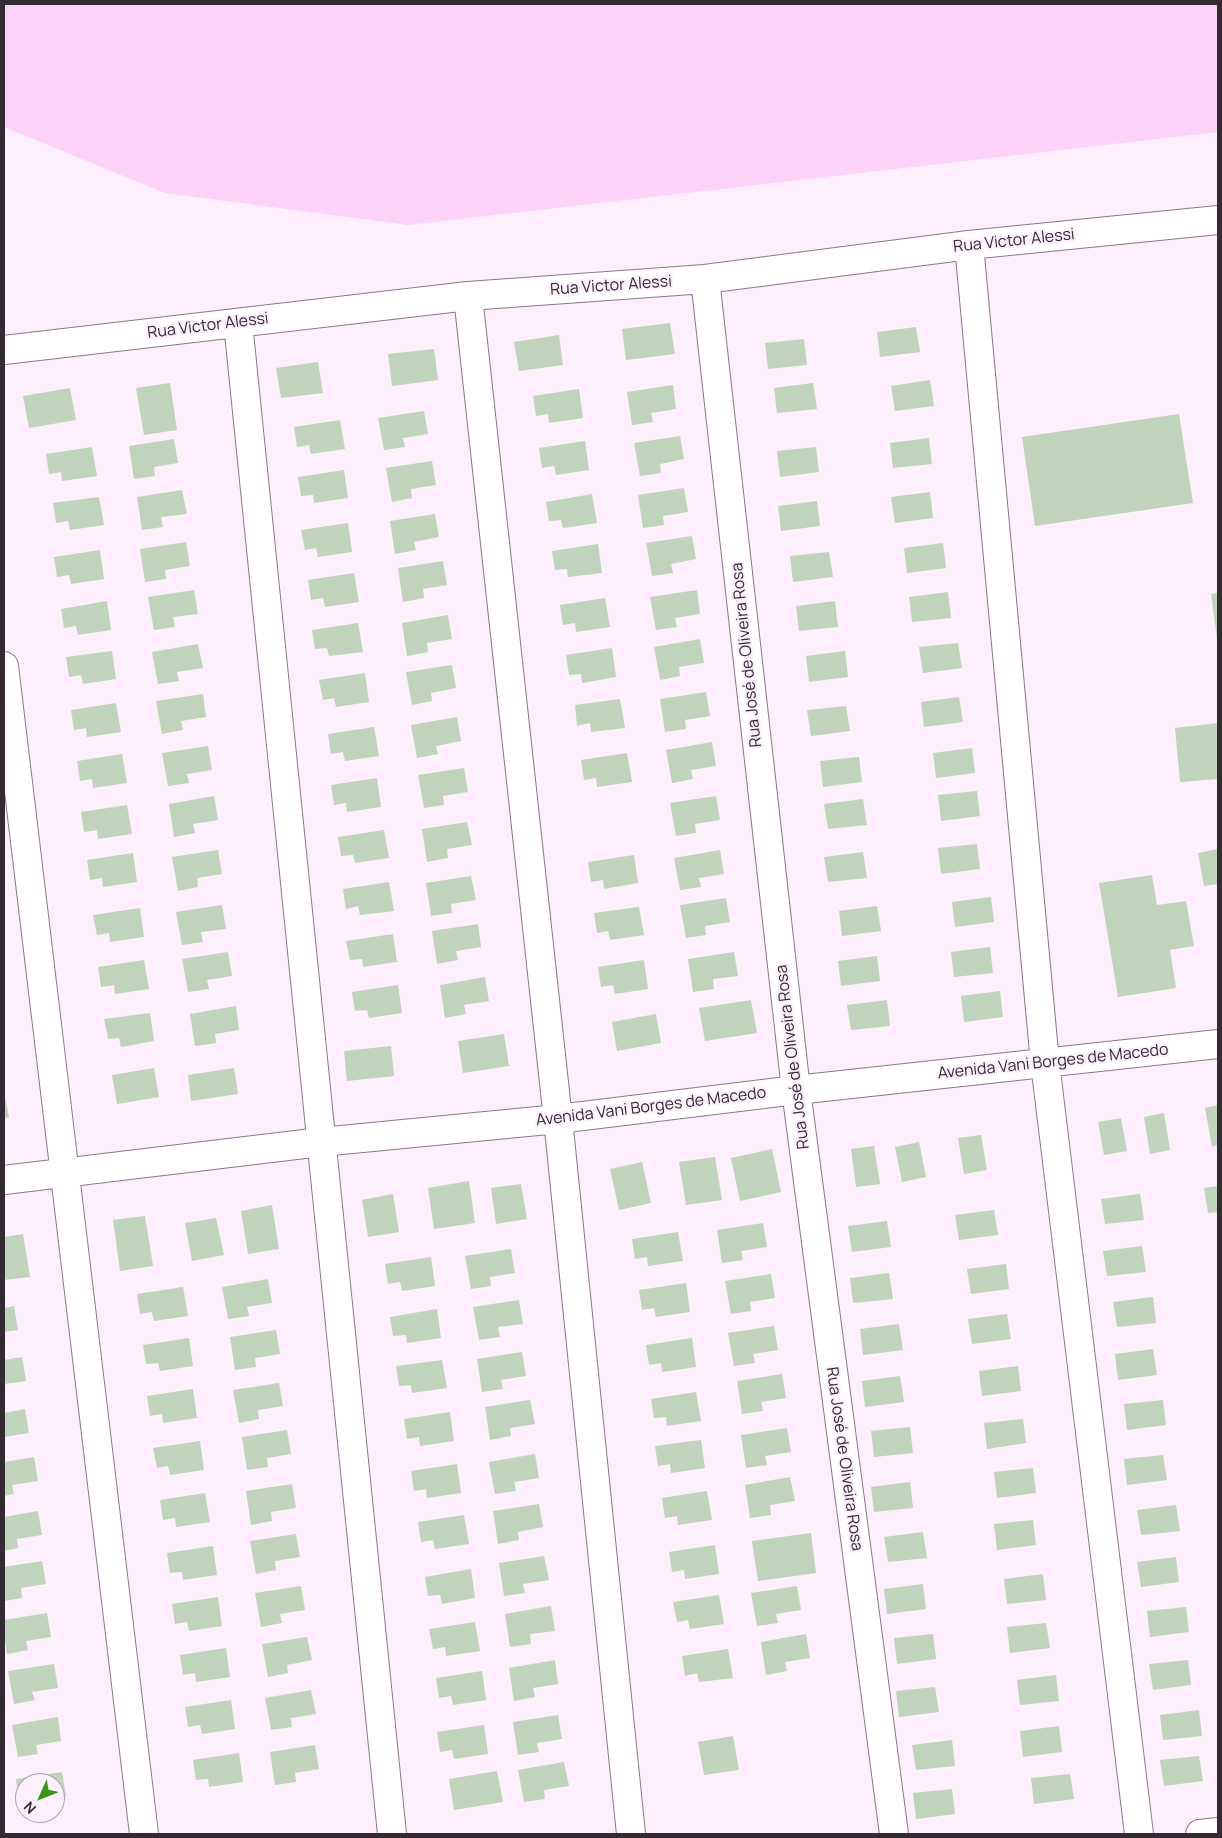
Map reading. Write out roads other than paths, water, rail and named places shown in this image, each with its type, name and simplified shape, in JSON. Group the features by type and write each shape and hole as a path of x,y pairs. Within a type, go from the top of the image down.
{"street":[{"name":"Rua Victor Alessi","path":"4,350 468,296 705,279 969,245 1218,220"},
{"path":"969,245 1045,1063 1139,1834"},
{"name":"Rua José de Oliveira Rosa","path":"705,279 796,1090 894,1834"},
{"path":"468,296 558,1119 631,1834"},
{"path":"238,323 392,1834"},
{"path":"4,666 144,1834"},
{"name":"Avenida Vani Borges de Macedo","path":"4,1180 322,1142 558,1119 796,1090 1218,1044"},
{"path":"1200,1834 1218,1832"}]}
